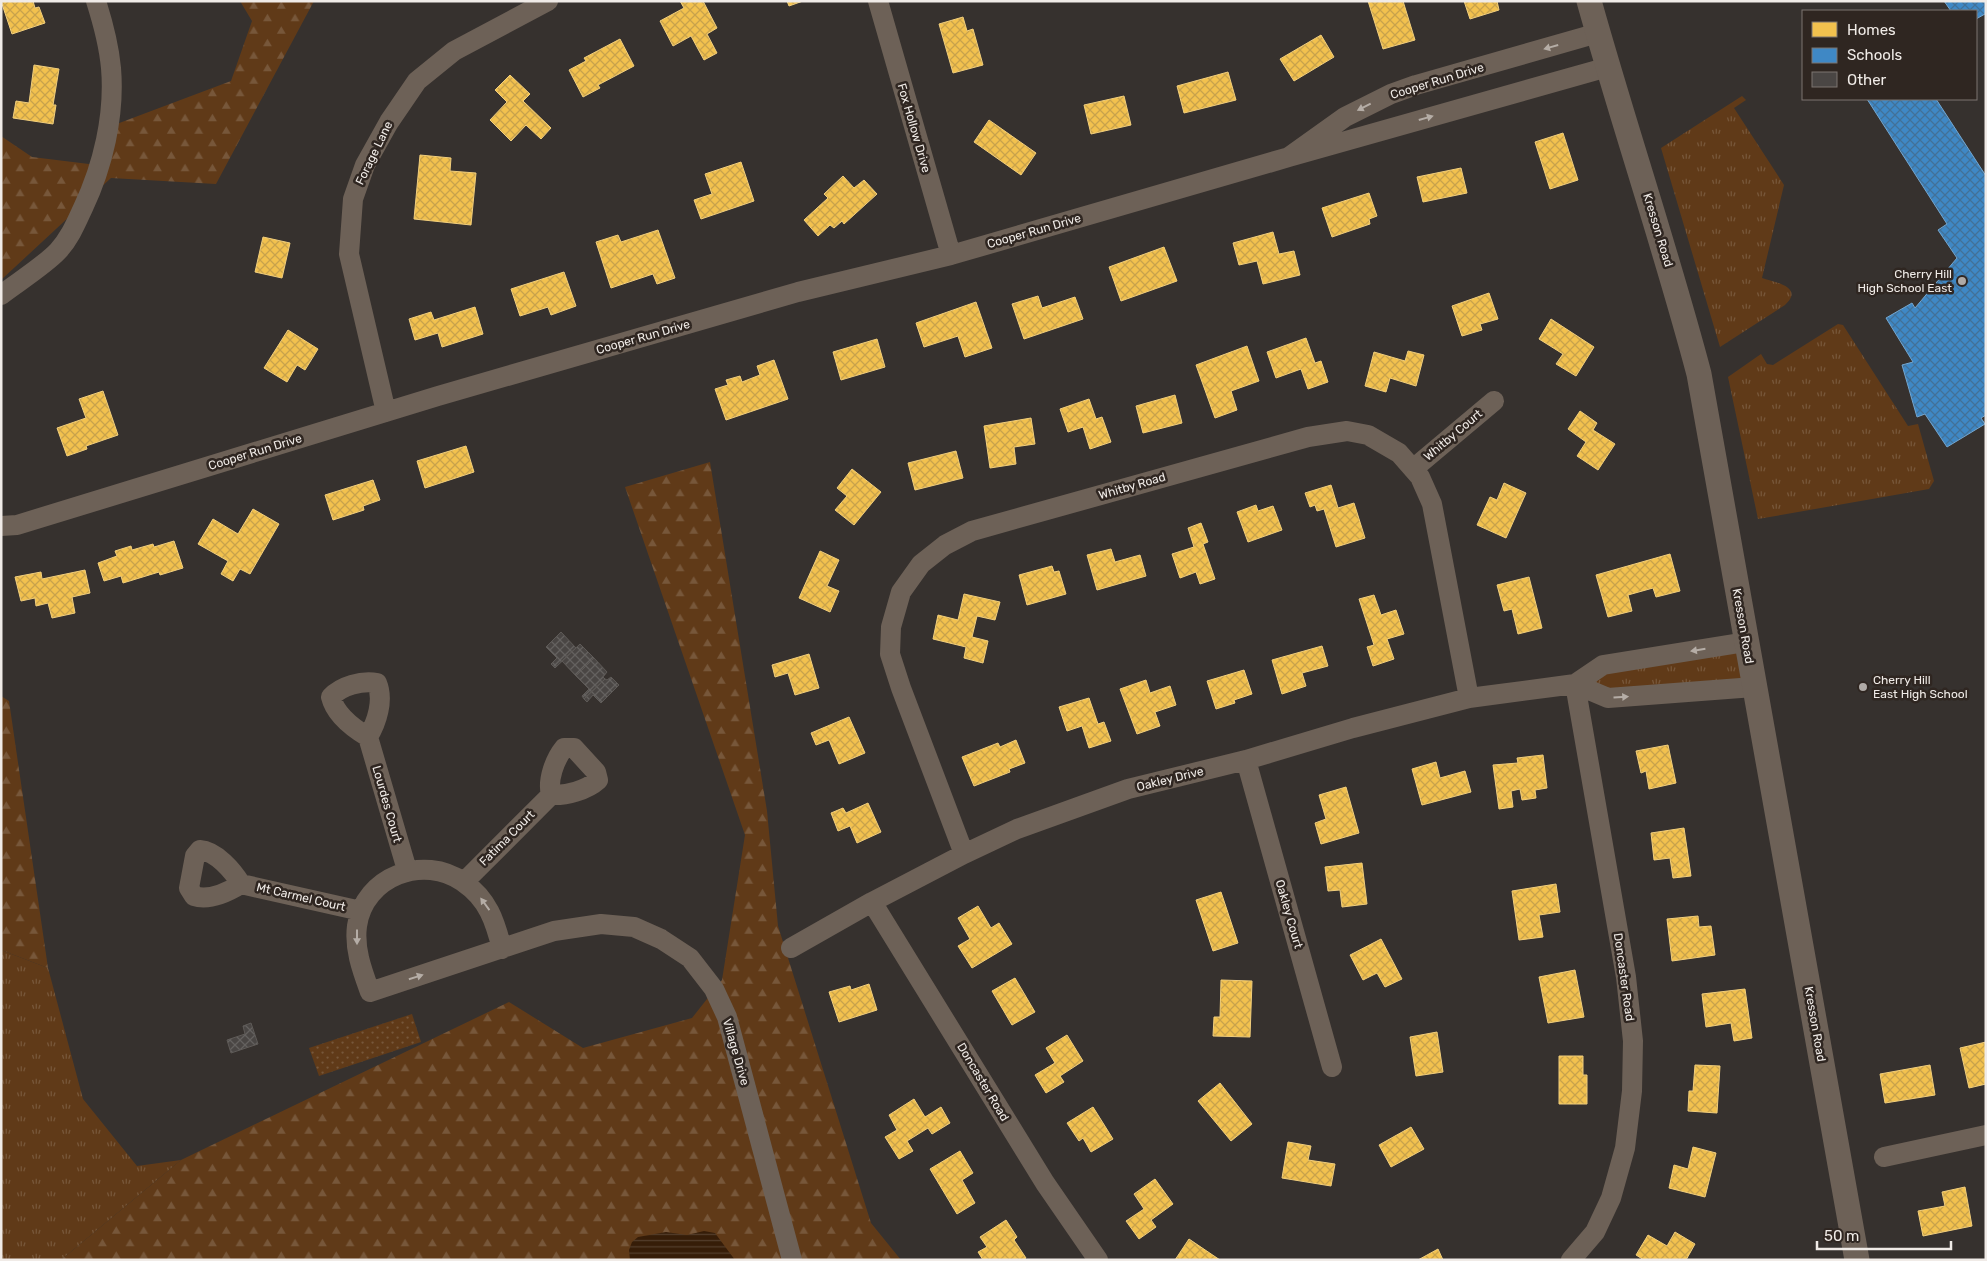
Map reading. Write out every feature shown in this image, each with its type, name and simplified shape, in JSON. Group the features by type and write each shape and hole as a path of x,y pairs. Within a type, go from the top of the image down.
{"street":[{"path":"1,295 57,252 69,238 95,183 103,153 110,110 111,68 103,25 96,1"},
{"name":"Forage Lane","path":"386,412 349,254 353,199 365,165 388,122 418,81 454,51 548,1"},
{"name":"Fox Hollow Drive","path":"878,1 951,255"},
{"name":"Kresson Road","path":"1589,1 1663,243 1700,374 1857,1260"},
{"name":"Cooper Run Drive","path":"1289,157 1345,117 1391,94 1416,85 1598,33"},
{"name":"Cooper Run Drive","path":"1,526 26,522 386,412 798,292 951,255 1608,67"},
{"name":"Whitby Court","path":"1413,469 1494,401"},
{"name":"Whitby Road","path":"964,854 890,654 891,627 901,592 921,564 945,544 972,531 1308,437 1347,430 1368,435 1399,453 1420,477 1432,504 1469,698"},
{"path":"1575,684 1603,665 1746,642"},
{"path":"1575,684 1608,698 1754,687"},
{"name":"Oakley Drive","path":"791,948 872,902 964,854 1017,829 1128,789 1246,760 1353,728 1469,698 1575,684"},
{"name":"Doncaster Road","path":"1571,1260 1595,1232 1611,1198 1625,1148 1632,1091 1633,1041 1626,977 1575,684"},
{"name":"Lourdes Court","path":"368,737 407,870"},
{"name":"Oakley Court","path":"1246,760 1332,1067"},
{"name":"Fatima Court","path":"464,882 551,795"},
{"path":"407,870 417,869 443,872 464,882 488,907 494,919 502,949"},
{"name":"Village Drive","path":"407,870 381,885 372,894 361,911 358,924 357,950 370,992 554,931 601,924 634,927 661,939 690,958 714,989 727,1017 792,1260"},
{"name":"Mt Carmel Court","path":"242,884 361,911"},
{"name":"Doncaster Road","path":"872,902 1044,1183 1098,1260"},
{"path":"1884,1157 1986,1135"}],"green space":[{"path":"240,1 314,1 216,184 111,178 1,280 1,136 32,157 97,165 114,125 231,81 252,21"},
{"path":"1742,96 1746,100 1734,108 1784,185 1762,278 1786,286 1792,294 1785,305 1720,347 1661,148"},
{"path":"1838,324 1843,325 1908,426 1918,424 1934,481 1929,489 1758,519 1728,377 1761,354 1767,364 1773,365"},
{"path":"710,462 767,811 778,926 871,1223 901,1260 61,1260 181,1160 509,1002 583,1048 692,1018 722,980 745,835 625,487"},
{"path":"1746,642 1754,687 1608,698 1575,684 1603,665"},
{"path":"1,696 9,701 48,968 1,950"},
{"path":"1,950 48,968 83,1099 137,1166 181,1160 61,1260 1,1260"},
{"path":"412,1014 421,1042 319,1076 309,1048"}],"shaded area":[{"path":"704,1231 715,1233 735,1260 630,1260 629,1250 632,1242 638,1237 666,1232 687,1235"}],"building: Homes":[{"path":"1,1 33,1 35,8 39,7 45,23 12,34"},
{"path":"680,1 703,1 717,28 707,34 717,53 704,60 691,36 673,46 660,21 684,8"},
{"path":"787,1 803,1 789,6"},
{"path":"1368,1 1403,1 1415,40 1383,49"},
{"path":"1464,1 1497,1 1499,10 1470,19"},
{"path":"963,17 967,31 973,29 983,65 953,73 939,24"},
{"path":"1321,35 1334,57 1294,81 1280,59"},
{"path":"620,39 634,66 598,85 600,88 583,97 569,70 586,61 584,58"},
{"path":"34,65 59,69 53,105 56,105 53,124 13,118 16,101 29,103"},
{"path":"1228,72 1236,100 1184,113 1177,86"},
{"path":"510,75 530,94 523,101 551,128 541,139 526,125 511,141 490,120 507,102 495,90"},
{"path":"1124,96 1131,125 1091,134 1084,105"},
{"path":"989,120 1036,153 1021,175 974,142"},
{"path":"1563,133 1578,180 1550,189 1535,142"},
{"path":"420,155 451,158 450,171 476,173 471,225 414,219"},
{"path":"741,162 754,201 701,219 694,200 712,194 705,174"},
{"path":"1461,168 1467,193 1423,202 1417,177"},
{"path":"843,176 854,188 864,180 877,194 844,224 842,221 834,228 830,225 818,236 804,220 828,198 824,194"},
{"path":"1369,193 1377,216 1369,219 1370,224 1332,237 1322,208"},
{"path":"658,230 675,278 657,284 653,274 611,288 596,242 618,235 621,242"},
{"path":"1273,232 1279,254 1294,251 1300,275 1263,284 1257,261 1239,265 1233,243"},
{"path":"263,237 290,243 282,278 255,272"},
{"path":"1164,247 1177,281 1121,301 1109,267"},
{"path":"564,272 576,306 551,315 548,307 520,316 511,289"},
{"path":"1489,293 1498,319 1480,324 1482,330 1462,336 1452,306"},
{"path":"1038,296 1042,308 1075,297 1083,319 1024,339 1012,304"},
{"path":"976,302 992,348 965,357 958,336 924,347 916,323"},
{"path":"475,307 483,334 442,347 438,333 415,340 409,319 431,312 434,320"},
{"path":"1551,319 1594,347 1576,376 1556,364 1563,354 1539,339"},
{"path":"288,330 318,349 305,370 297,365 287,382 264,368"},
{"path":"1306,338 1315,363 1321,361 1328,382 1308,389 1301,369 1276,378 1267,352"},
{"path":"877,339 885,367 841,380 833,352"},
{"path":"1247,346 1259,381 1231,391 1237,410 1215,418 1196,365"},
{"path":"1408,351 1424,355 1416,386 1390,378 1386,392 1365,386 1374,352 1405,361"},
{"path":"774,360 788,399 726,420 715,389 728,385 726,380 740,376 742,382 760,375 757,366"},
{"path":"103,391 118,435 86,446 87,449 67,456 57,428 86,418 79,399"},
{"path":"1175,395 1182,423 1143,433 1136,406"},
{"path":"1089,399 1096,419 1102,417 1111,442 1090,449 1083,427 1068,432 1060,409"},
{"path":"1580,411 1597,423 1593,430 1615,444 1598,470 1577,456 1586,442 1568,429"},
{"path":"1031,418 1035,444 1014,447 1016,464 990,468 984,426"},
{"path":"466,446 474,472 425,488 417,461"},
{"path":"956,451 963,478 915,490 908,463"},
{"path":"852,469 881,492 854,525 835,510 847,496 837,488"},
{"path":"373,480 380,500 363,506 364,510 333,520 325,495"},
{"path":"1504,483 1526,493 1506,538 1477,525 1490,497 1497,500"},
{"path":"1331,485 1338,508 1354,503 1365,538 1336,547 1324,509 1317,511 1315,505 1310,507 1305,493"},
{"path":"1256,505 1258,511 1273,506 1282,530 1248,542 1237,512"},
{"path":"253,509 279,524 250,574 240,569 233,581 221,574 228,561 198,544 213,519 238,534"},
{"path":"1201,523 1208,542 1203,544 1215,579 1200,584 1196,572 1180,578 1172,554 1194,547 1188,528"},
{"path":"174,541 183,568 160,575 159,572 123,583 121,576 104,581 98,563 117,556 115,551 131,546 132,550 153,544 154,547"},
{"path":"1111,549 1115,562 1140,555 1146,576 1097,590 1087,555"},
{"path":"820,551 839,560 827,586 839,591 830,612 799,598"},
{"path":"1670,554 1680,591 1656,597 1653,588 1628,595 1632,611 1608,617 1596,575"},
{"path":"1052,566 1054,572 1059,571 1066,594 1027,605 1019,575"},
{"path":"85,570 90,593 72,597 75,613 52,618 48,603 36,606 35,598 21,601 15,577 41,572 42,579"},
{"path":"1529,577 1542,628 1518,634 1512,609 1504,611 1497,585"},
{"path":"964,594 1000,602 995,620 977,616 972,637 988,641 983,663 964,658 966,647 933,639 938,615 958,620"},
{"path":"1374,595 1381,615 1396,610 1404,634 1387,639 1394,659 1373,666 1367,647 1374,645 1359,599"},
{"path":"1322,646 1328,666 1302,673 1306,686 1282,694 1272,660"},
{"path":"809,654 819,688 795,695 788,673 775,677 772,665"},
{"path":"1244,670 1252,694 1234,700 1235,703 1216,709 1207,681"},
{"path":"1146,680 1150,693 1170,686 1176,705 1155,712 1160,726 1137,734 1120,689"},
{"path":"1089,698 1098,724 1104,722 1111,741 1089,748 1082,726 1067,731 1059,707"},
{"path":"849,717 865,753 839,764 829,740 816,745 811,733"},
{"path":"1016,740 1025,763 1009,769 1010,772 974,786 962,757 998,743 1000,747"},
{"path":"1668,745 1676,783 1649,789 1646,771 1641,773 1636,751"},
{"path":"1543,755 1547,788 1535,790 1536,798 1522,800 1520,789 1511,791 1513,807 1499,809 1493,765 1518,763 1517,758"},
{"path":"1436,762 1440,778 1465,771 1471,792 1422,805 1412,769"},
{"path":"1346,787 1359,833 1321,844 1315,823 1326,819 1319,795"},
{"path":"868,803 881,832 857,843 850,826 838,831 831,813 843,808 846,813"},
{"path":"1684,828 1691,876 1673,878 1670,858 1654,860 1651,833"},
{"path":"1362,863 1367,904 1342,907 1340,890 1328,891 1325,867"},
{"path":"1556,884 1560,912 1539,915 1543,937 1519,940 1512,891"},
{"path":"1221,892 1238,943 1213,951 1196,900"},
{"path":"978,906 991,928 999,923 1012,944 972,968 958,946 970,939 958,918"},
{"path":"1698,916 1699,927 1711,926 1715,955 1672,961 1667,919"},
{"path":"1381,939 1402,979 1385,987 1377,973 1363,980 1350,955"},
{"path":"1575,970 1584,1017 1548,1023 1539,977"},
{"path":"1015,978 1035,1012 1012,1025 992,991"},
{"path":"1221,980 1252,981 1250,1037 1213,1036 1214,1017 1220,1017"},
{"path":"869,984 877,1010 839,1022 829,992 850,986 851,990"},
{"path":"1745,989 1752,1038 1734,1041 1731,1023 1706,1027 1702,994"},
{"path":"1437,1032 1443,1072 1416,1076 1410,1037"},
{"path":"1067,1035 1083,1061 1060,1076 1064,1082 1046,1093 1035,1075 1055,1063 1046,1048"},
{"path":"1986,1042 1986,1084 1969,1088 1960,1048"},
{"path":"1559,1056 1583,1056 1583,1075 1587,1075 1587,1104 1559,1104"},
{"path":"1695,1065 1720,1066 1717,1113 1688,1111 1689,1091 1693,1091"},
{"path":"1930,1065 1935,1095 1885,1103 1880,1074"},
{"path":"1220,1083 1252,1124 1231,1141 1198,1101"},
{"path":"914,1099 925,1117 941,1107 950,1123 932,1134 928,1128 907,1141 913,1151 899,1159 885,1137 897,1130 889,1115"},
{"path":"1093,1107 1113,1139 1091,1152 1083,1138 1079,1141 1067,1123"},
{"path":"1411,1127 1424,1149 1391,1167 1379,1145"},
{"path":"1288,1142 1311,1146 1308,1160 1335,1164 1331,1186 1282,1178"},
{"path":"1693,1147 1716,1153 1705,1197 1669,1188 1674,1165 1688,1169"},
{"path":"960,1151 973,1173 962,1180 975,1203 957,1214 930,1169"},
{"path":"1155,1179 1173,1204 1151,1220 1156,1227 1139,1239 1126,1221 1144,1209 1134,1194"},
{"path":"1965,1187 1972,1226 1923,1236 1918,1211 1945,1206 1942,1192"},
{"path":"1006,1220 1017,1237 1014,1240 1026,1258 1023,1260 983,1260 978,1252 987,1247 980,1237"},
{"path":"1675,1232 1695,1244 1686,1260 1644,1260 1636,1255 1648,1235 1667,1246"},
{"path":"1189,1239 1220,1260 1175,1260"},
{"path":"1438,1249 1443,1260 1418,1260"}],"building: Schools":[{"path":"1944,1 1986,1 1986,15 1977,18 1977,10 1950,10"},
{"name":"Cherry Hill High School East","path":"1868,100 1937,100 1986,176 1986,415 1981,418 1985,424 1947,447 1925,414 1917,417 1902,365 1913,362 1886,318 1912,303 1915,308 1957,258 1938,230 1947,224"}],"building: Other":[{"path":"561,632 576,648 555,668 551,664 557,658 546,647"},
{"path":"580,644 594,658 576,676 562,661"},
{"path":"594,658 607,672 603,677 605,679 584,699 582,696 589,689 576,676"},
{"path":"611,677 619,685 601,703 593,695 587,702 584,699 605,679 607,680"},
{"path":"251,1023 258,1044 231,1053 227,1040 245,1034 243,1026"}],"place":[{"name":"Cherry Hill High School East","path":"1962,281"},
{"name":"Cherry Hill East High School","path":"1863,687"}]}
